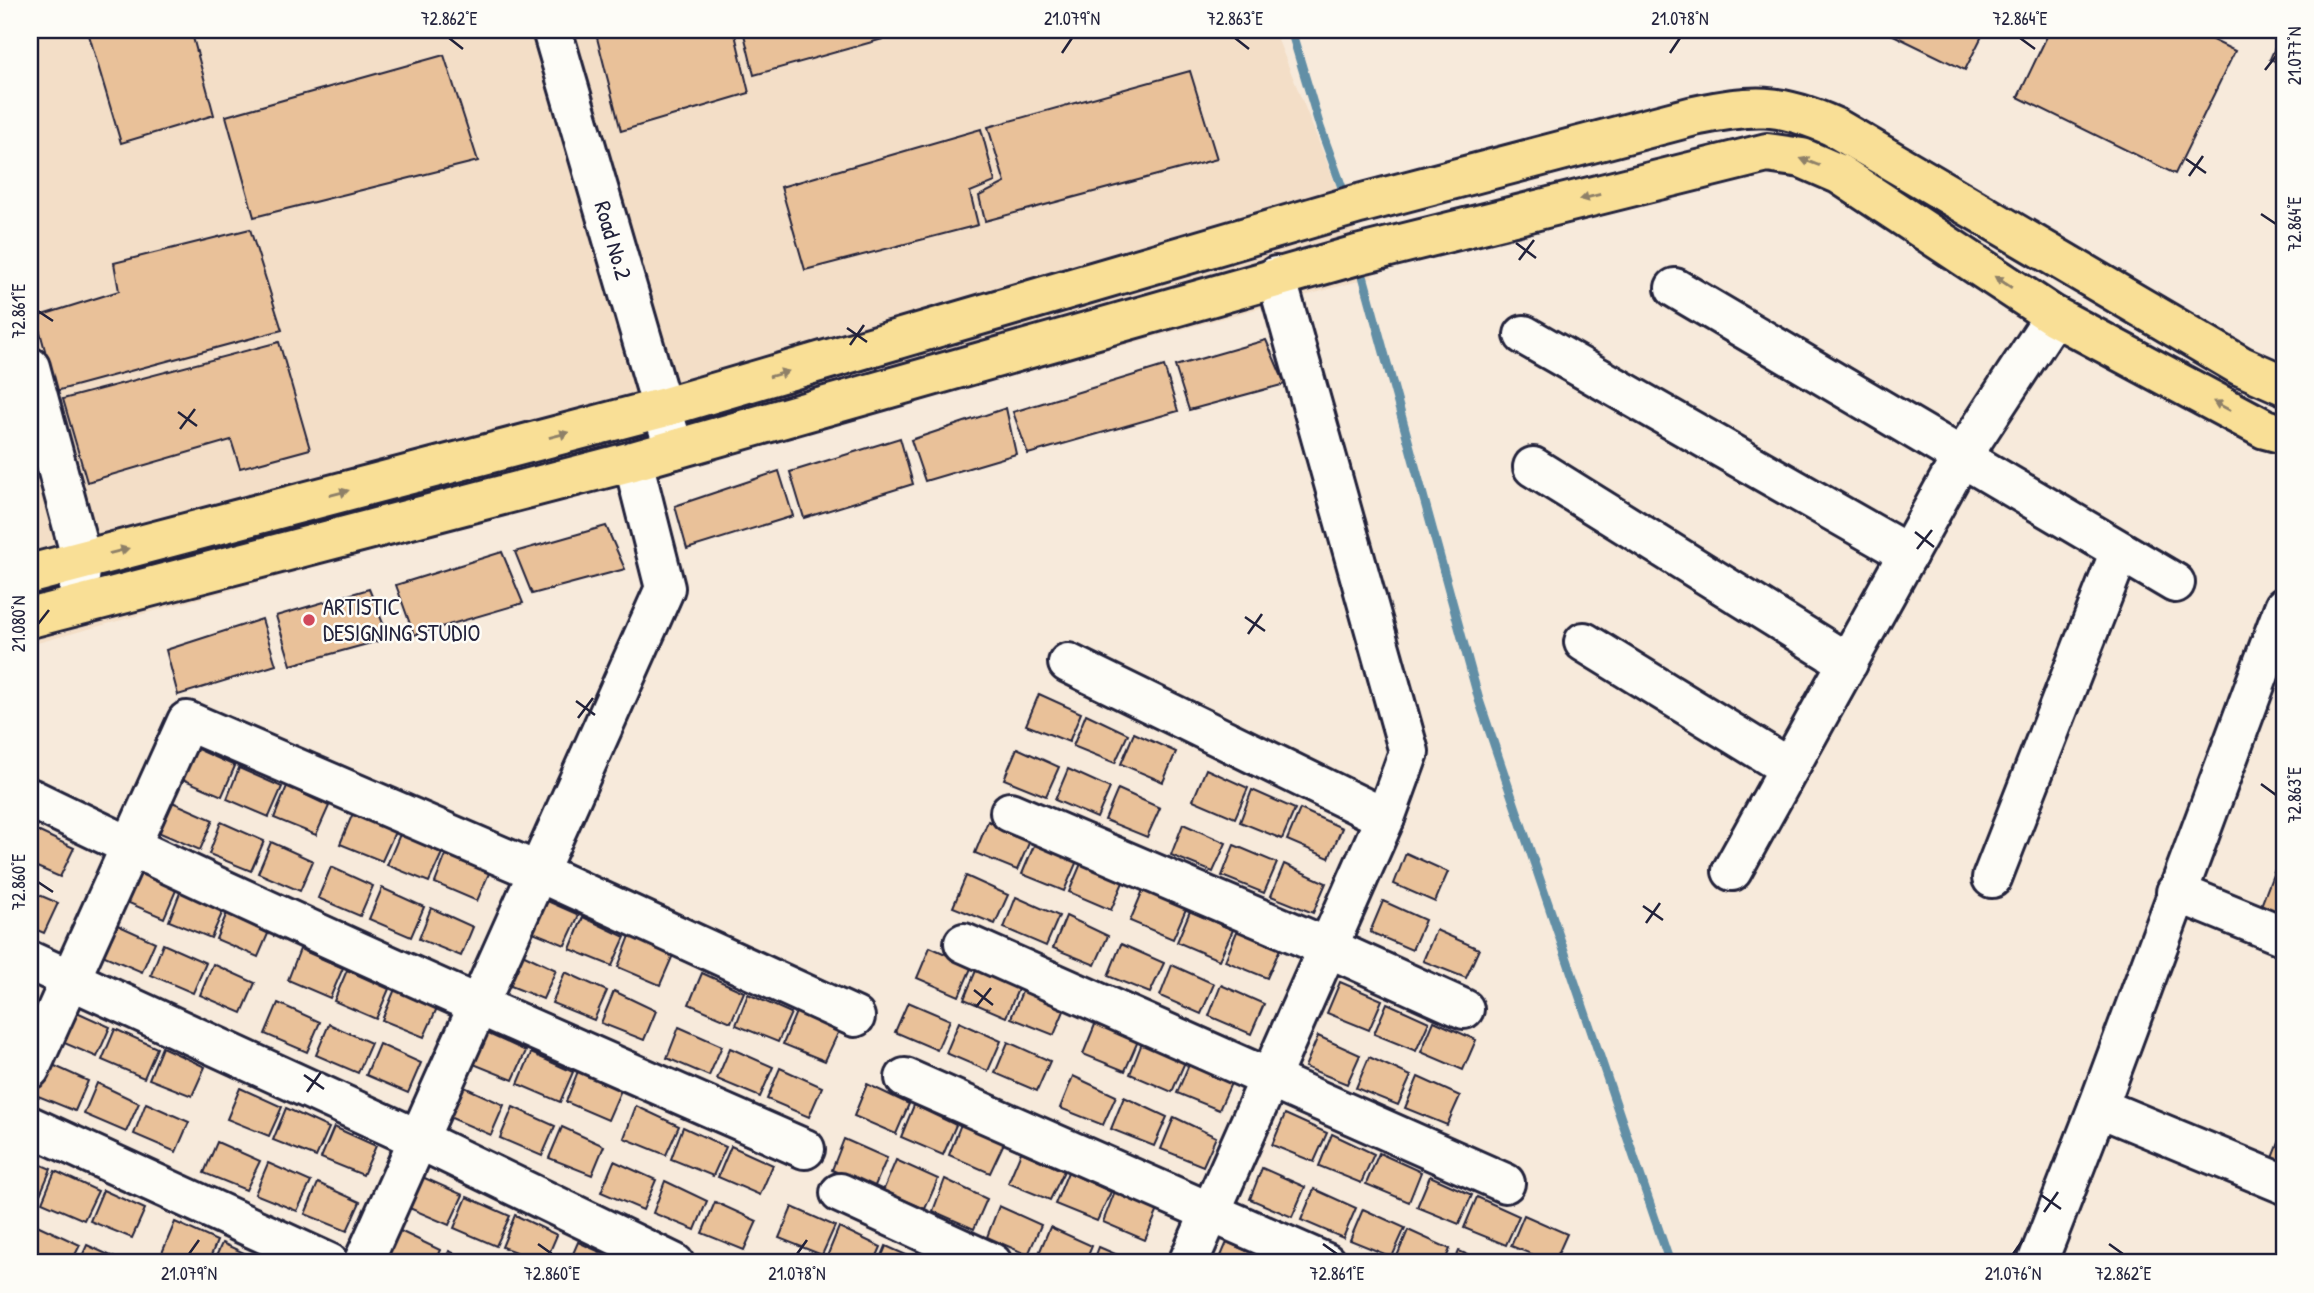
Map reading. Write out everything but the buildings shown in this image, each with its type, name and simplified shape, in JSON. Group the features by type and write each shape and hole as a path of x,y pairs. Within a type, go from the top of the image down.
{"main road":[{"path":"30,575 662,408 1359,204 1732,108 1770,106 1806,114 1834,127 2241,366 2284,385"},
{"path":"30,618 633,461 1276,276 1767,153 1802,158 1839,174 2054,316 2265,429 2284,434"},
{"path":"1359,204 1371,252"}],"street":[{"name":"Road No.2","path":"552,30 674,449"},
{"path":"1188,1263 1329,948 1385,818 1409,752 1276,276"},
{"path":"1675,288 2175,583"},
{"path":"1732,871 1961,458 2054,316"},
{"path":"1524,335 1908,554"},
{"path":"30,367 82,561 77,605"},
{"path":"363,1263 665,588 633,461"},
{"path":"1533,467 1847,663"},
{"path":"1992,878 2120,551"},
{"path":"2037,1263 2098,1107 2176,892 2270,684 2284,607"},
{"path":"1584,642 1789,768"},
{"path":"1068,663 1385,818"},
{"path":"30,1069 187,721 538,872 855,1017"},
{"path":"30,798 130,847 478,1006 805,1149"},
{"path":"1010,811 1464,1009"},
{"path":"2176,892 2284,936"},
{"path":"964,943 1505,1182"},
{"path":"30,961 418,1139 674,1263"},
{"path":"905,1078 1326,1263"},
{"path":"2098,1107 2284,1184"},
{"path":"30,1126 329,1263"},
{"path":"840,1193 992,1263"}],"shaded area":[{"path":"30,30 1274,30 1373,277 30,645"}],"waterway":[{"path":"1291,30 1320,127 1343,190"},
{"path":"1362,272 1479,700 1670,1263"}],"place":[{"name":"ARTISTIC DESIGNING STUDIO","path":"309,620"}]}
